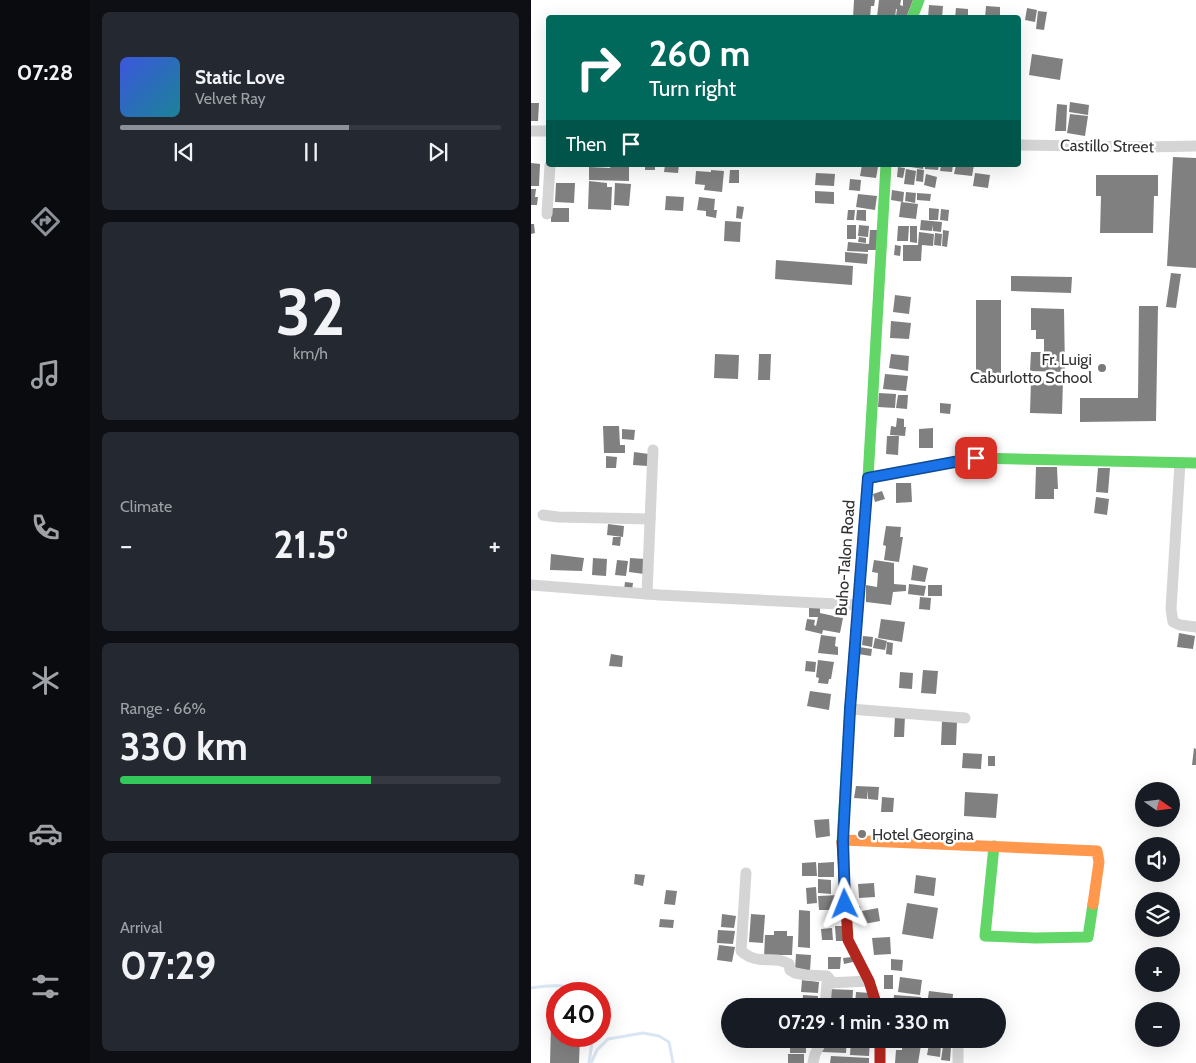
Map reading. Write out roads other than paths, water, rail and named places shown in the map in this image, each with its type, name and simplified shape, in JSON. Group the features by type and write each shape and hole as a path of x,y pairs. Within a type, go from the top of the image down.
{"street":[{"path":"913,15 919,0"},
{"path":"531,131 546,131"},
{"name":"Castillo Street","path":"1021,145 1196,146"},
{"path":"547,214 550,167"},
{"name":"Buho-Talon Road","path":"874,998 869,981 848,940 843,840 850,709 868,478 887,167"},
{"path":"647,594 653,450"},
{"path":"868,478 976,458 1196,464"},
{"path":"1180,463 1171,609 1173,622 1196,627"},
{"path":"543,515 650,519"},
{"path":"531,585 647,594 858,605"},
{"path":"850,709 965,718"},
{"path":"843,840 994,846 1097,851 1099,862 1088,937 1036,938 985,936 994,846"},
{"path":"746,873 741,951 748,957 757,960 783,960 789,964 790,970 795,973 827,976 833,983"},
{"path":"826,998 827,983 869,981"},
{"path":"813,1063 818,1048"},
{"path":"880,1048 880,1063"},
{"path":"958,1048 958,1063"}],"waterway":[{"path":"531,988 546,987"},
{"path":"591,1063 597,1050 608,1039 643,1033 659,1036 669,1042 673,1063"},
{"path":"589,1063 591,1047"}],"place":[{"name":"Fr. Luigi Caburlotto School","path":"1102,368"},
{"name":"Hotel Georgina","path":"862,834"}]}
